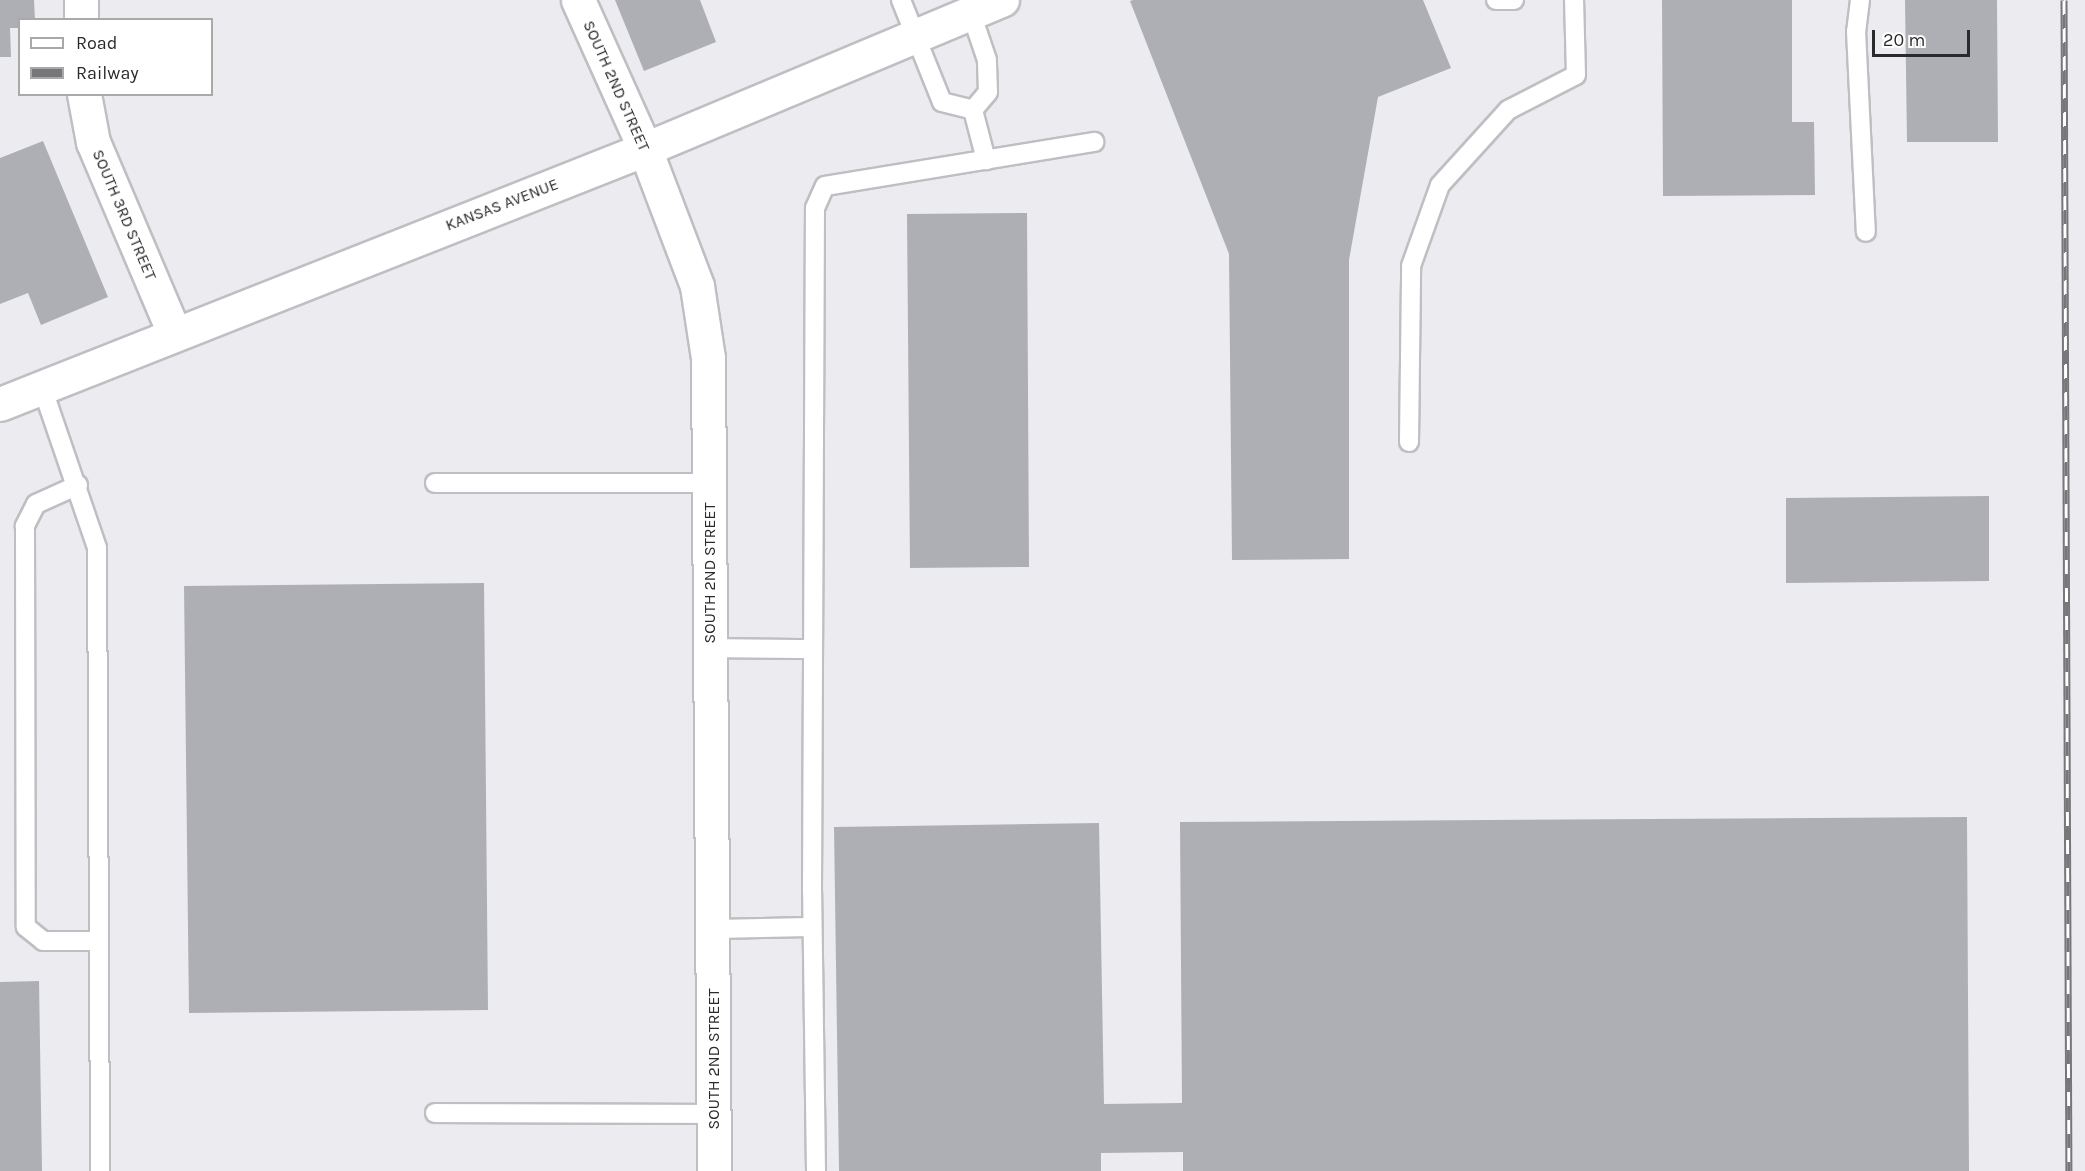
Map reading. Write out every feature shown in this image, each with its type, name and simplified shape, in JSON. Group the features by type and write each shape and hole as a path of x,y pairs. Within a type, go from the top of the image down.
{"street":[{"path":"81,0 81,18"},
{"name":"SOUTH 2ND STREET","path":"578,0 645,149 697,286 708,358 714,1171"},
{"name":"KANSAS AVENUE","path":"0,404 174,333 645,149 1002,0"},
{"name":"SOUTH 3RD STREET","path":"84,96 93,142 174,333"}],"lane":[{"path":"901,0 942,102 973,110"},
{"path":"1496,0 1514,0"},
{"path":"1409,442 1411,266 1440,185 1508,110 1576,75 1574,0"},
{"path":"1860,0 1856,31 1866,232"},
{"path":"971,13 987,60 988,92 973,110"},
{"path":"973,110 986,160"},
{"path":"816,1171 812,927 815,208 819,194 825,186 1094,142"},
{"path":"42,387 78,485 97,548 99,1171"},
{"path":"435,483 709,483"},
{"path":"78,485 36,504 25,526 26,927 43,941 99,941"},
{"path":"711,648 813,650"},
{"path":"713,929 812,927"},
{"path":"435,1113 714,1114"}],"building":[{"path":"0,0 34,0 35,18 18,18 18,28 10,28 11,57 0,57"},
{"path":"615,0 700,0 716,42 644,71"},
{"path":"1423,0 1451,68 1378,97 1349,260 1349,559 1232,560 1229,254 1130,1"},
{"path":"1662,0 1792,0 1792,122 1814,122 1815,195 1663,196"},
{"path":"1905,0 1997,0 1998,142 1907,142"},
{"path":"43,141 108,297 41,325 28,293 0,304 0,158"},
{"path":"1027,213 1029,567 910,568 907,214"},
{"path":"1989,496 1989,581 1786,583 1786,498"},
{"path":"484,583 488,1010 189,1013 184,586"},
{"path":"1967,817 1969,1171 1183,1171 1183,1152 1101,1153 1101,1171 839,1171 834,827 1099,823 1104,1104 1182,1103 1180,822"},
{"path":"39,981 42,1171 0,1171 0,982"}],"railway":[{"path":"2064,0 2069,1171"}]}
